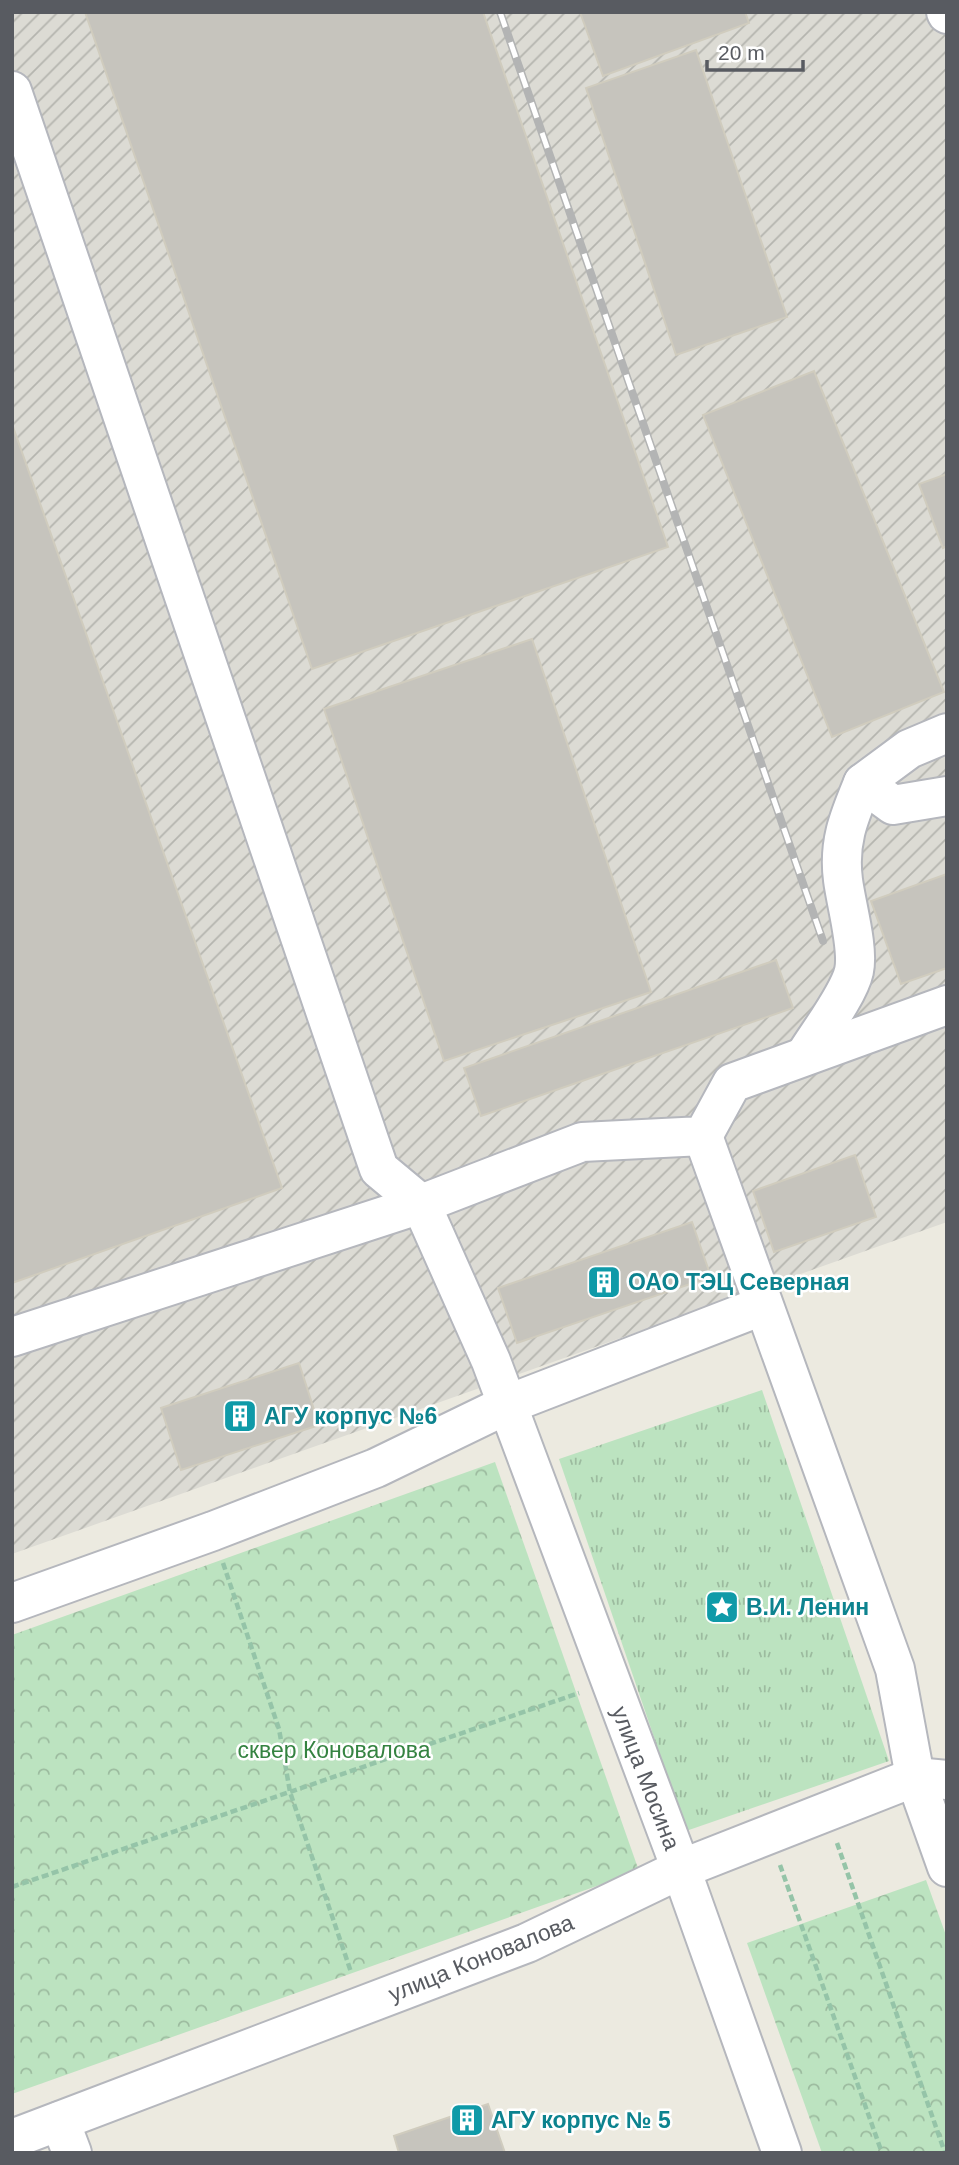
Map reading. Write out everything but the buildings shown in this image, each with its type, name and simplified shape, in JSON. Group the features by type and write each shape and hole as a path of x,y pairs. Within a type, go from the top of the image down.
{"street":[{"path":"12,91 379,1169 421,1204"},
{"path":"806,1054 832,1013 854,970 850,908 843,880 842,834 863,783 909,749 947,733"},
{"path":"863,783 893,805 947,796"},
{"path":"947,1005 732,1083 703,1136 895,1670 931,1779 947,1867"},
{"path":"12,1337 421,1204 582,1142 703,1136"},
{"name":"улица Мосина","path":"421,1204 491,1361 609,1683 681,1869 782,2153"},
{"path":"12,1603 213,1531 376,1468 506,1405 762,1306"},
{"name":"улица Коновалова","path":"12,2139 66,2137 362,2006 527,1943 681,1869 826,1812 931,1779"}],"path":[{"path":"213,1531 279,1729 290,1792 362,2006"},
{"path":"12,1888 609,1683"},
{"path":"826,1812 945,2153"},
{"path":"769,1835 882,2153"}],"shaded area":[{"path":"12,12 947,12 947,1222 12,1554"}],"green space":[{"path":"762,1390 889,1761 686,1831 559,1459"},
{"name":"сквер Коновалова","path":"495,1462 639,1871 12,2094 12,1635"},
{"path":"926,1880 947,1938 947,2153 822,2153 747,1943"}],"railway":[{"path":"500,12 823,941"}],"place":[{"name":"ОАО ТЭЦ Северная","path":"604,1282"},
{"name":"АГУ корпус №6","path":"240,1416"},
{"name":"В.И. Ленин","path":"722,1607"},
{"name":"АГУ корпус № 5","path":"467,2120"}]}
